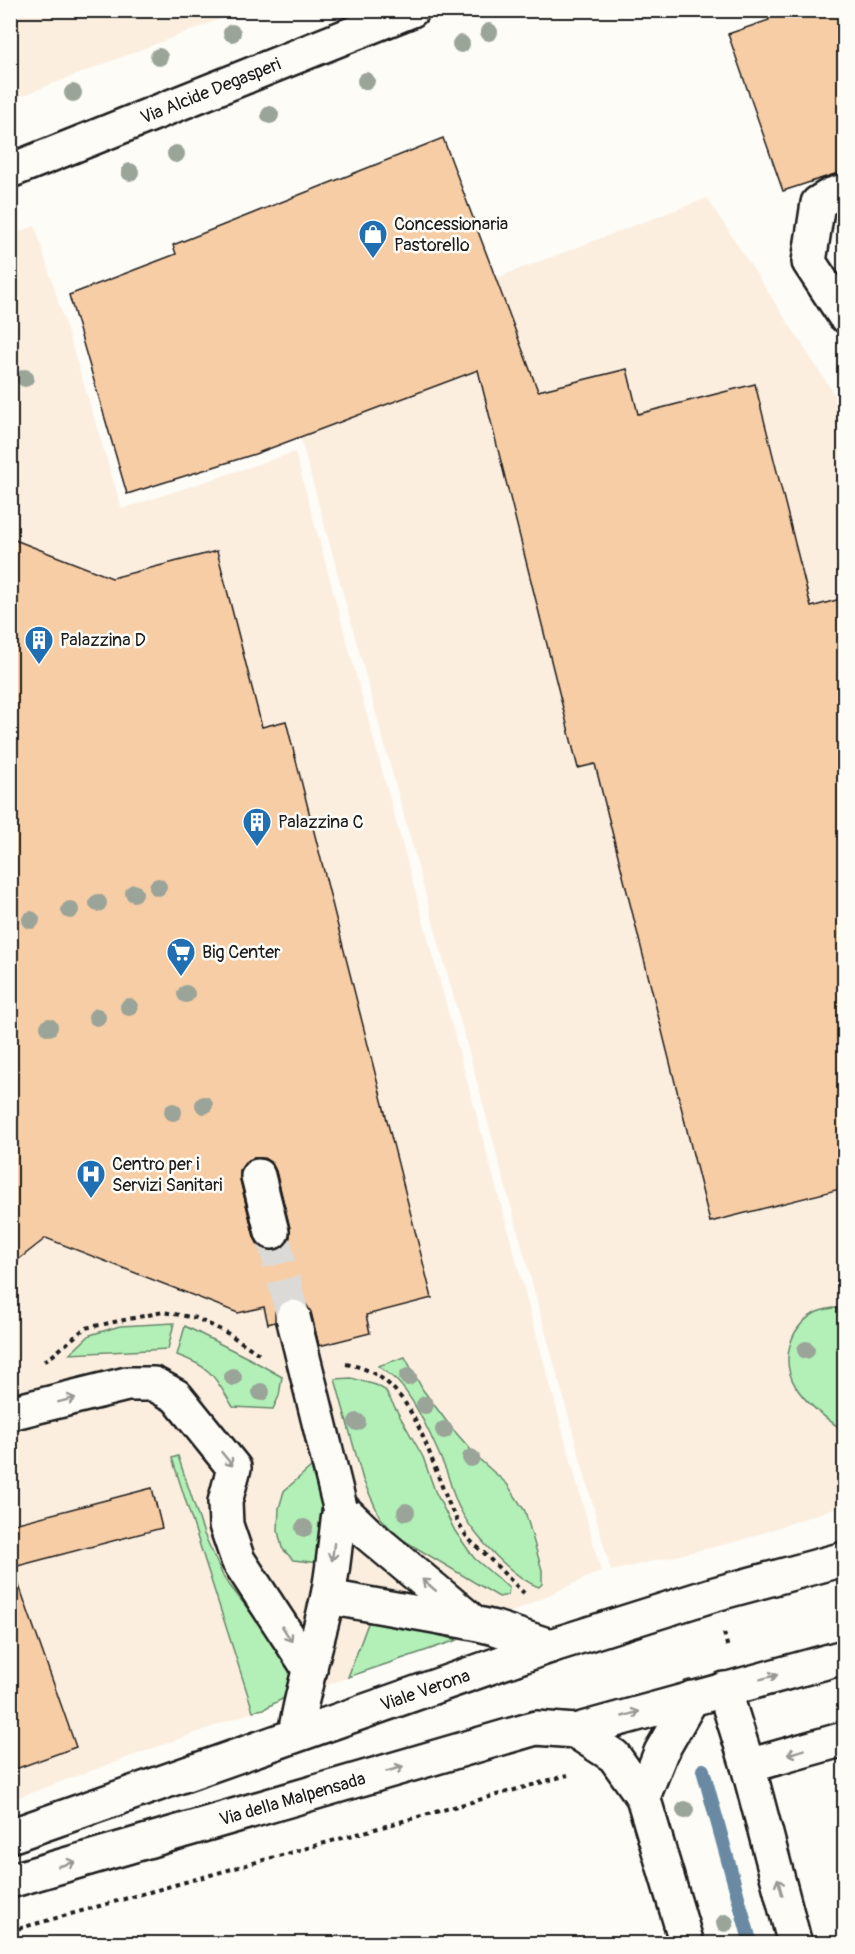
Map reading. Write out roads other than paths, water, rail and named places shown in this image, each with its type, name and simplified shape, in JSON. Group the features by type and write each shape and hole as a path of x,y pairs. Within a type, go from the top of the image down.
{"street":[{"name":"Via Alcide Degasperi","path":"10,171 412,10"},
{"path":"844,191 831,195 818,203 809,262 844,315"},
{"path":"258,1176 272,1232"},
{"path":"293,1317 340,1507 328,1597 299,1705 295,1736"},
{"path":"10,1413 127,1384 154,1384 176,1396 234,1468 225,1502 226,1525 238,1560 310,1670"},
{"path":"340,1507 368,1534 474,1623"},
{"name":"Viale Verona","path":"10,1836 550,1646 715,1594 844,1559"},
{"path":"328,1597 474,1623 550,1646"},
{"name":"Via della Malpensada","path":"10,1881 536,1728 575,1731 844,1657"},
{"path":"724,1689 795,1944"},
{"path":"643,1797 661,1752 692,1698"},
{"name":"Via della Malpensada","path":"575,1731 614,1756 643,1797 687,1944"},
{"path":"747,1766 844,1739"}],"waterway":[{"path":"703,1770 751,1944"}],"tunnel":[{"path":"272,1232 293,1317"}],"place":[{"name":"Concessionaria Pastorello","path":"373,260"},
{"name":"Palazzina D","path":"39,666"},
{"name":"Palazzina C","path":"257,848"},
{"name":"Big Center","path":"181,978"},
{"name":"Centro per i Servizi Sanitari","path":"91,1200"}]}
